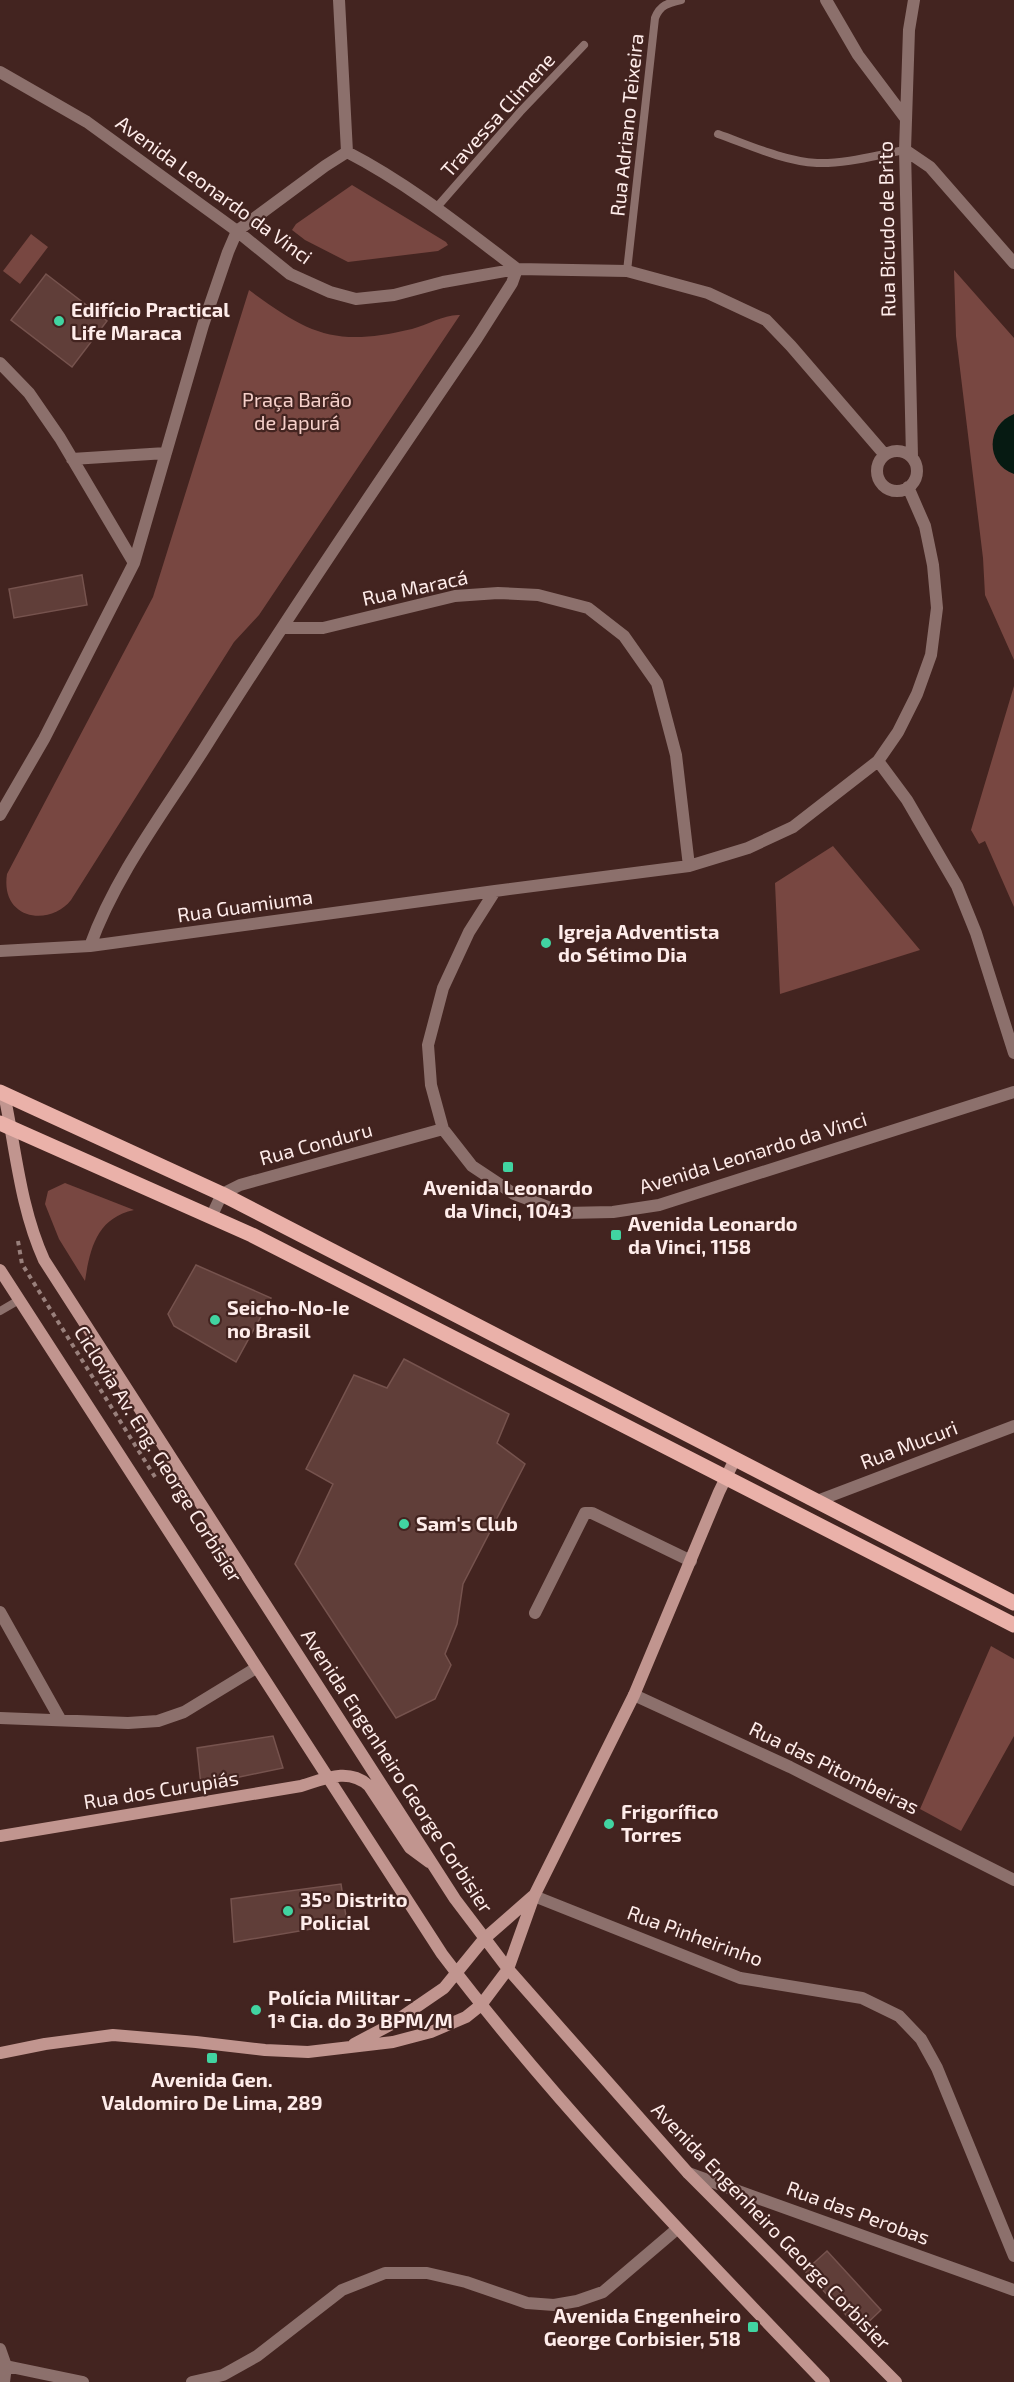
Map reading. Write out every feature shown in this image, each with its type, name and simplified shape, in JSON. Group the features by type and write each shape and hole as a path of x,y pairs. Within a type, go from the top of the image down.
{"main road":[{"name":"Avenida Engenheiro George Corbisier","path":"2,1093 6,1126 32,1233 44,1260 435,1867 484,1939 688,2173 896,2382"},
{"path":"2,1093 222,1194 1014,1603"},
{"path":"6,1126 212,1215 1014,1625"},
{"path":"0,1270 327,1778 457,1974 481,2005 677,2229 824,2382"},
{"path":"0,2053 45,2044 113,2035 308,2052 393,2042 431,2032 466,2017 481,2005 508,1969 534,1896 634,1695 735,1459"},
{"name":"Rua dos Curupiás","path":"0,1836 301,1786 341,1775 353,1776 369,1786 410,1848 435,1867"},
{"path":"347,2047 417,2008 444,1988 484,1939 502,1921 534,1896"}],"street":[{"path":"339,0 347,152"},
{"path":"826,0 858,55 906,119"},
{"name":"Rua Bicudo de Brito","path":"912,457 905,150 909,30 914,0"},
{"name":"Avenida Leonardo da Vinci","path":"0,72 87,122 237,231 290,274 330,292 356,300 394,295 443,282 517,269 627,271 708,293 766,320 885,455"},
{"path":"905,150 930,166 1014,263"},
{"path":"90,946 103,911 129,866 477,338 512,283 517,269 436,207 374,166 347,152"},
{"path":"1,811 44,739 134,563 203,325 237,231 347,152"},
{"path":"0,363 29,393 72,459 134,563"},
{"path":"903,451 912,457 917,469 916,477 908,487 895,491 879,479 878,466 885,455 903,451"},
{"path":"72,459 166,453"},
{"path":"495,891 688,866 748,848 793,828 878,761 897,732 917,694 931,655 937,608 933,565 925,526 908,487"},
{"name":"Rua Maracá","path":"284,628 323,628 455,596 498,593 538,596 588,608 624,636 657,683 676,755 688,866"},
{"path":"878,761 907,800 957,886 976,933 1014,1053"},
{"name":"Avenida Leonardo da Vinci","path":"495,891 469,932 443,988 428,1045 431,1085 443,1129 472,1166 514,1194 564,1213 612,1212 659,1204 1014,1092"},
{"name":"Rua Guamiuma","path":"0,951 90,946 495,891"},
{"name":"Rua Conduru","path":"222,1194 240,1185 443,1129"},
{"path":"212,1215 222,1194"},
{"name":"Rua Mucuri","path":"818,1501 1014,1426"},
{"path":"535,1613 585,1513 592,1513 691,1561"},
{"path":"0,1612 60,1719"},
{"path":"0,1718 128,1723 158,1721 184,1712 256,1668"},
{"name":"Rua das Pitombeiras","path":"634,1695 790,1767 1014,1880"},
{"name":"Rua Pinheirinho","path":"534,1896 740,1978 862,1998 899,2016 921,2039 937,2068 1014,2256"},
{"name":"Rua das Perobas","path":"688,2173 1014,2290"},
{"path":"192,2382 224,2375 257,2355 342,2290 385,2273 427,2273 466,2282 527,2303 554,2305 577,2301 603,2292 677,2229"},
{"path":"0,2349 6,2366 4,2382"},
{"path":"6,2366 83,2382"}],"lane":[{"name":"Rua Adriano Teixeira","path":"627,271 655,18 658,10 663,6 681,0"},
{"name":"Travessa Climene","path":"436,207 520,112 584,45"},
{"path":"718,134 774,153 817,163 905,150"},
{"path":"0,1311 19,1300"}],"path":[{"name":"Ciclovia Av. Eng. George Corbisier","path":"16,1232 22,1264 158,1482"}],"green space":[{"path":"352,185 448,245 438,251 348,262 305,240 292,230 296,224"},
{"path":"31,234 48,247 20,284 3,271"},
{"path":"954,270 1014,338 1014,660 985,595 983,558 956,336"},
{"name":"Praça Barão de Japurá","path":"249,290 307,327 343,336 363,337 386,334 412,329 448,316 460,315 259,615 234,642 71,900 62,909 51,914 40,916 28,914 19,910 11,901 7,889 7,874 153,597"},
{"path":"1014,686 1014,907 985,841 979,844 971,830"},
{"path":"833,846 920,950 780,994 775,883"},
{"path":"65,1183 134,1210 121,1214 104,1227 93,1246 85,1281 59,1239 45,1204 48,1191"},
{"path":"991,1646 1014,1659 1014,1736 961,1831 920,1809"}],"shaded area":[{"path":"1014,414 1014,474 998,462 993,444 998,427"}],"building":[{"name":"Edifício Practical Life Maraca","path":"46,274 107,321 72,367 11,320"},
{"path":"82,575 87,605 14,618 9,589"},
{"name":"Seicho-No-Ie no Brasil","path":"196,1265 271,1298 236,1362 174,1326 168,1314"},
{"name":"Sam's Club","path":"404,1359 509,1414 497,1443 525,1464 463,1584 457,1624 445,1654 451,1665 435,1699 396,1718 295,1564 333,1484 306,1469 354,1375 387,1388"},
{"path":"273,1736 283,1768 201,1785 197,1748"},
{"name":"35º Distrito Policial","path":"341,1884 347,1923 234,1942 231,1899"},
{"path":"827,2251 881,2310 860,2330 805,2271"}],"place":[{"name":"Edifício Practical Life Maraca","path":"59,321"},
{"name":"Igreja Adventista do Sétimo Dia","path":"546,943"},
{"name":"Avenida Leonardo da Vinci, 1043","path":"508,1167"},
{"name":"Avenida Leonardo da Vinci, 1158","path":"616,1235"},
{"name":"Seicho-No-Ie no Brasil","path":"215,1320"},
{"name":"Sam's Club","path":"404,1524"},
{"name":"Frigorífico Torres","path":"609,1824"},
{"name":"35º Distrito Policial","path":"288,1911"},
{"name":"Polícia Militar - 1ª Cia. do 3º BPM/M","path":"256,2010"},
{"name":"Avenida Gen. Valdomiro De Lima, 289","path":"212,2058"},
{"name":"Avenida Engenheiro George Corbisier, 518","path":"753,2327"}]}
